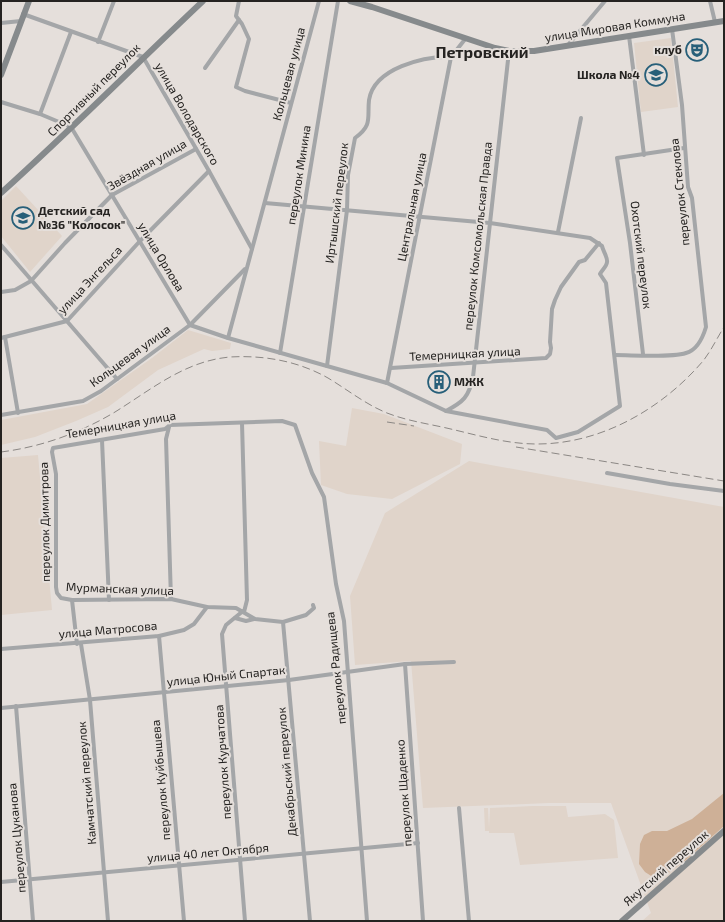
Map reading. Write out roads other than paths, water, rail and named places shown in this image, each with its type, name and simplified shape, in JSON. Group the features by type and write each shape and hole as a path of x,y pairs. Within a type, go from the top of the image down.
{"main road":[{"path":"1,75 4,60 28,1"},
{"name":"Спортивный переулок","path":"1,193 63,137 71,127 142,57 202,1"},
{"name":"улица Мировая Коммуна","path":"350,1 509,51 534,51 724,21"},
{"name":"Якутский переулок","path":"622,921 724,831"}],"street":[{"path":"98,42 114,1"},
{"path":"239,1 236,16 249,39 236,87 245,91 291,103"},
{"name":"Кольцевая улица","path":"228,338 319,1"},
{"name":"переулок Минина","path":"280,352 338,1"},
{"path":"568,45 605,1"},
{"path":"710,1 714,22"},
{"name":"улица Володарского","path":"23,14 142,57 209,171 252,249"},
{"path":"205,68 239,20"},
{"path":"1,23 21,21"},
{"name":"переулок Стеклова","path":"643,354 687,353 694,349 704,335 706,327 692,198 688,187 682,105 672,29"},
{"path":"40,114 71,32"},
{"path":"629,36 644,155 684,148"},
{"name":"Центральная улица","path":"387,383 451,57 466,38"},
{"name":"переулок Комсомольская Правда","path":"446,411 461,403 471,387 509,51"},
{"name":"Иртышский переулок","path":"327,366 347,210 348,175 355,138 364,131 369,120 369,99 374,85 392,70 405,65 441,57 451,57"},
{"path":"1,102 40,114 71,127"},
{"path":"558,232 581,118"},
{"name":"улица Орлова","path":"71,127 190,325"},
{"name":"Звёздная улица","path":"1,292 15,290 31,281 65,243 112,195 196,149"},
{"name":"Охотский переулок","path":"643,354 618,158 644,155"},
{"name":"улица Энгельса","path":"3,338 67,321 140,241 209,171"},
{"path":"190,325 228,338 387,383 446,411 547,430 556,438 578,432 620,406 606,283 600,274 607,264 607,260 600,243 590,238 558,232 490,223 420,215 265,203"},
{"name":"Темерницкая улица","path":"390,368 542,359 550,354 552,309 561,287 579,262 585,260 600,243"},
{"path":"1,245 117,379"},
{"name":"Кольцевая улица","path":"1,415 84,401 101,392 190,325 246,268"},
{"path":"3,338 18,413"},
{"path":"615,355 643,354"},
{"name":"Темерницкая улица","path":"53,448 165,429 170,425 282,421 289,423"},
{"path":"242,423 247,600 243,612"},
{"name":"переулок Радищева","path":"289,423 295,425 299,432 312,473 324,497 336,584 344,621 367,921"},
{"path":"170,425 166,439 171,599"},
{"path":"102,440 109,600"},
{"name":"переулок Димитрова","path":"53,448 52,452 56,474 56,586 59,596"},
{"path":"607,473 670,484 724,491"},
{"name":"Мурманская улица","path":"59,596 63,599 72,600 171,599 207,607 236,608 254,619 283,622 306,615 314,608 313,605"},
{"path":"72,600 79,644"},
{"name":"улица Матросова","path":"1,649 79,644 159,636 184,630 194,624 207,607"},
{"name":"переулок Курчатова","path":"243,612 226,625 222,634 245,921"},
{"path":"235,618 246,621 254,619"},
{"name":"Декабрьский переулок","path":"283,622 310,921"},
{"name":"переулок Куйбышева","path":"159,636 184,921"},
{"name":"Камчатский переулок","path":"79,644 90,700 108,921"},
{"name":"улица Юный Спартак","path":"1,708 289,680 405,664 454,662"},
{"name":"переулок Щаденко","path":"405,664 423,921"},
{"name":"переулок Цуканова","path":"16,706 33,921"},
{"path":"459,808 469,921"},
{"name":"улица 40 лет Октября","path":"1,882 418,843"}],"railway":[{"path":"1,452 31,447 74,433 102,420 170,377 184,370 198,364 230,357 268,358 305,367 328,378 379,409 407,419 489,438 525,444 561,442 584,438 607,430 629,420 669,394 703,361 724,327"},
{"path":"387,422 414,426"},
{"path":"516,447 724,481"}],"place":[{"name":"клуб","path":"697,50"},
{"name":"Школа №4","path":"656,75"},
{"name":"Детский сад №36 \"Колосок\"","path":"23,218"},
{"name":"МЖК","path":"439,382"}],"district":[{"name":"Петровский","path":"482,52"}]}
